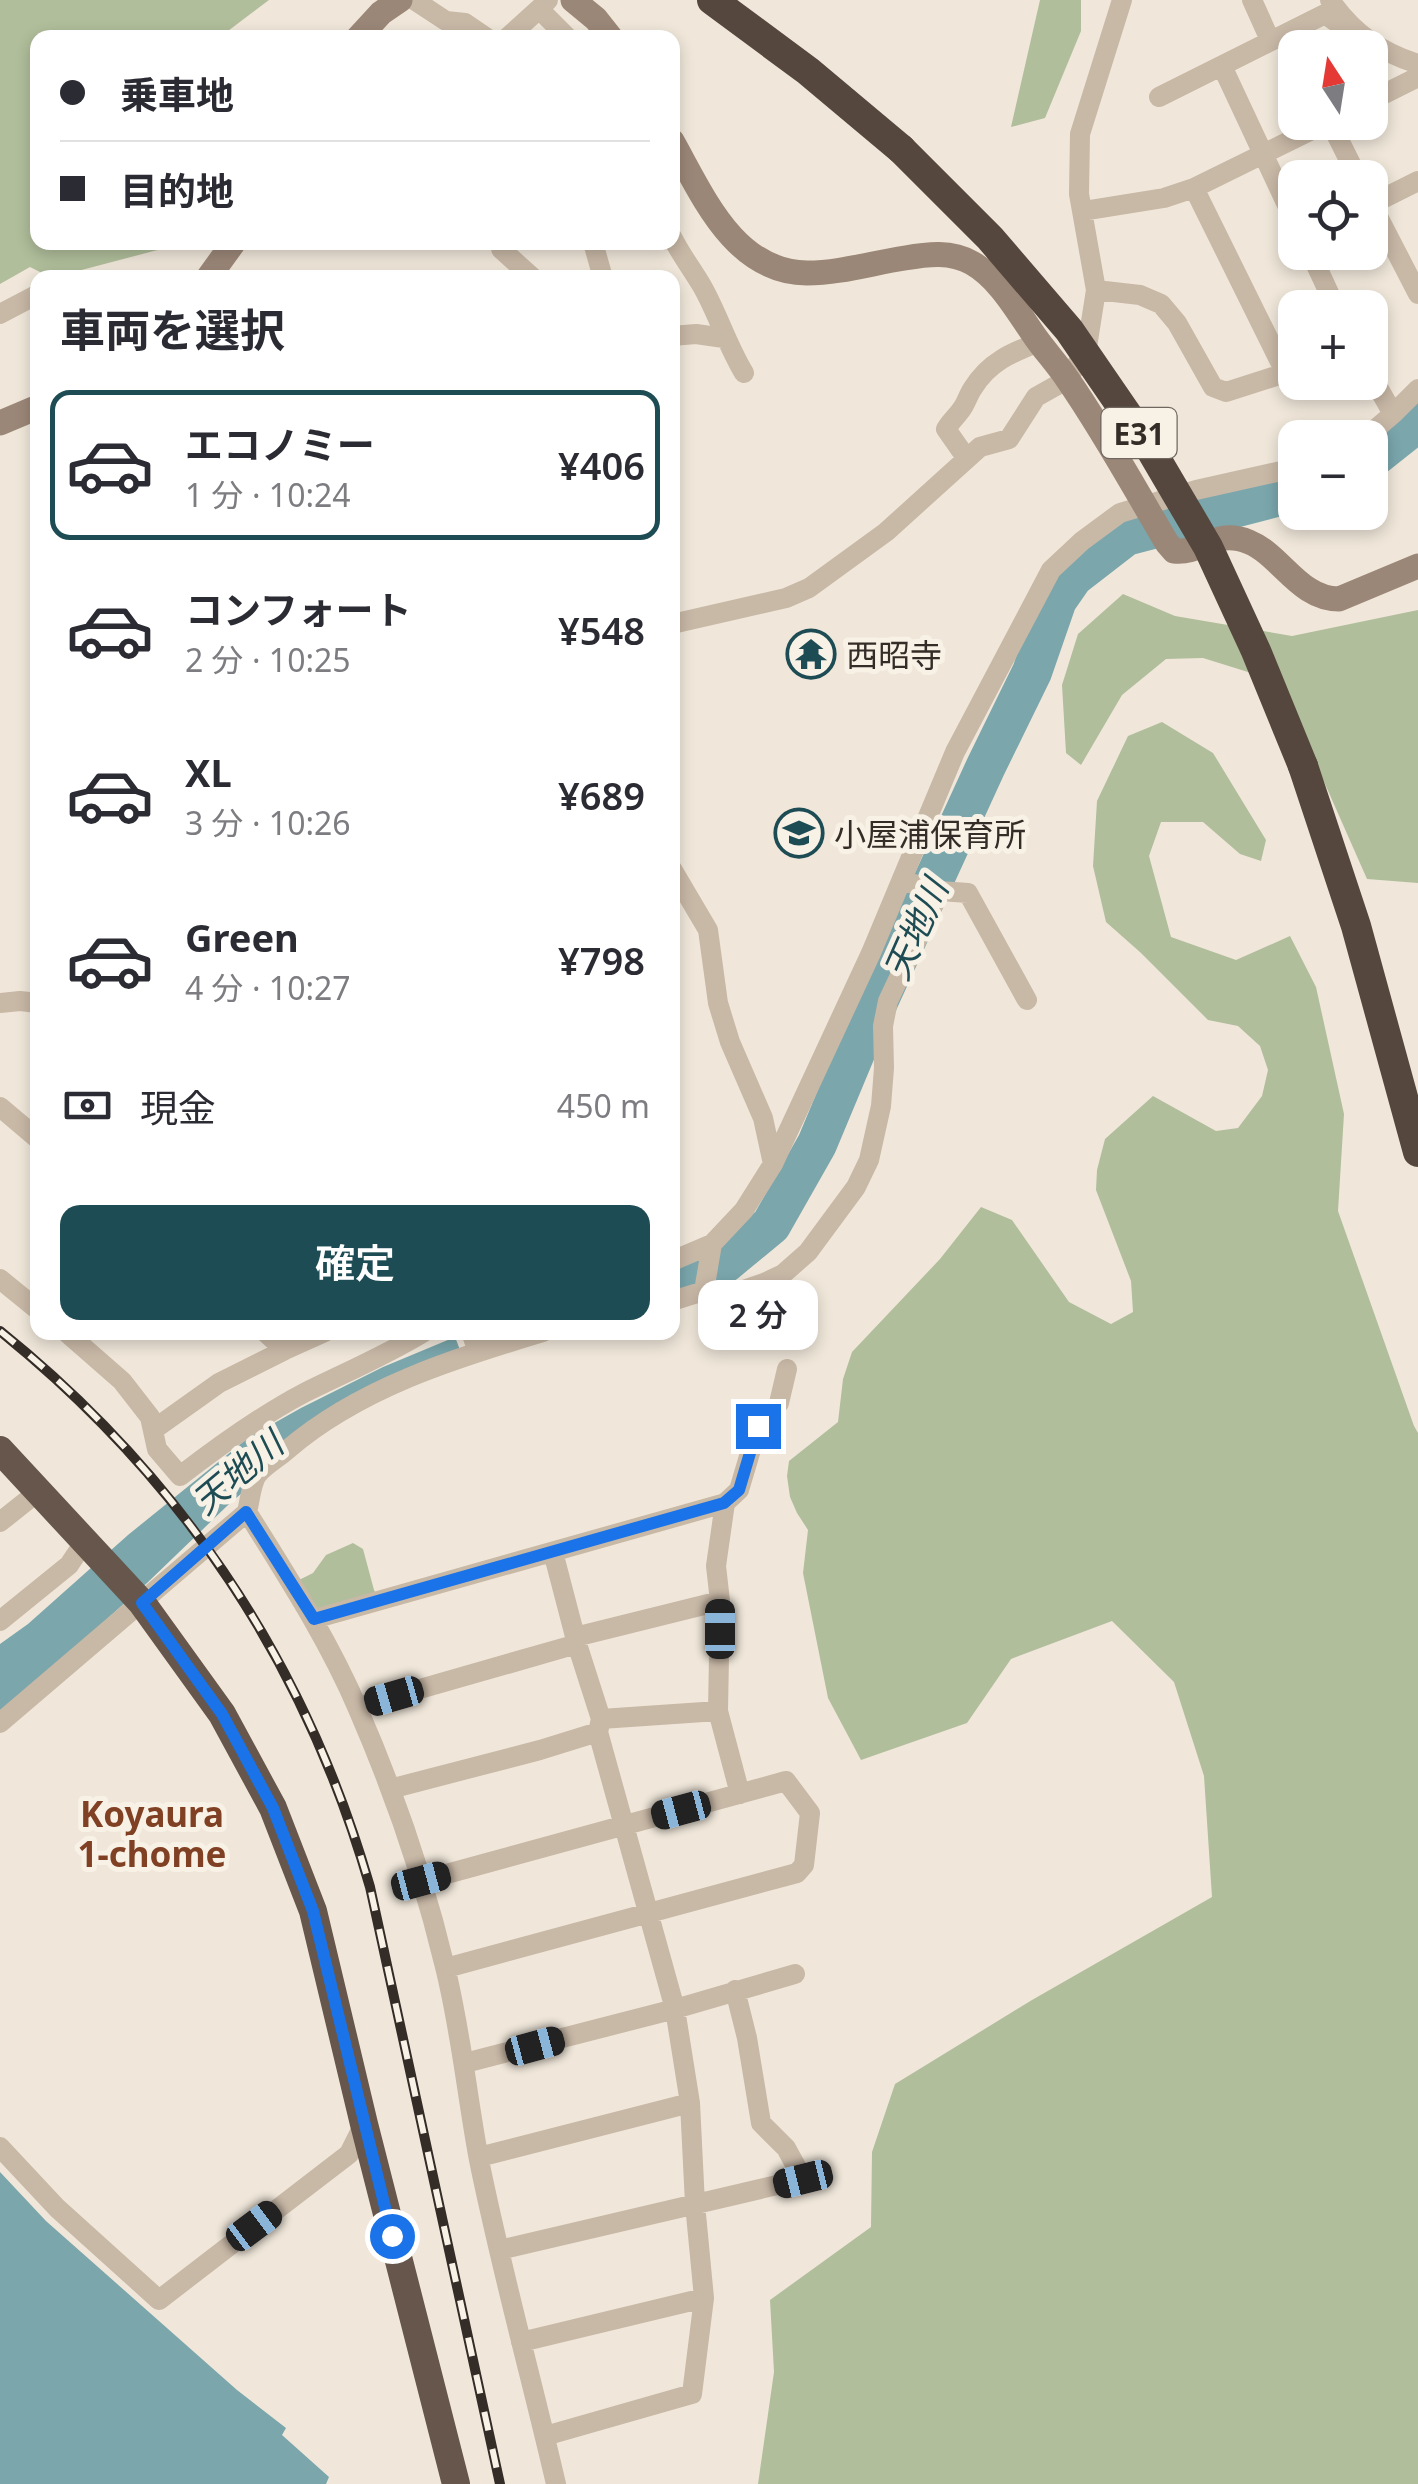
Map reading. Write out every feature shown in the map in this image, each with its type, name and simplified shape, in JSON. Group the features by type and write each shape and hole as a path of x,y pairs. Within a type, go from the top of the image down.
{"highway":[{"name":"E31","path":"712,0 808,71 901,148 990,238 1069,330 1148,445 1208,548 1303,766 1356,926 1418,1152"},
{"path":"0,1450 140,1601 222,1714 273,1808 313,1911 456,2484"}],"main road":[{"path":"366,30 400,0"},
{"path":"573,0 604,30"},
{"path":"680,155 726,231 749,253 776,268 804,273 834,272 950,254 991,277 1068,379 1174,551 1185,552 1220,537 1252,542 1325,599 1338,599 1418,566"},
{"path":"0,423 30,410"}],"street":[{"path":"414,0 454,30"},
{"path":"956,444 980,447 1009,439 1036,397 1068,379 1087,347 1096,290 1079,194 1080,134 1122,0"},
{"path":"1252,0 1270,40"},
{"path":"515,30 543,4 562,30"},
{"path":"1159,98 1270,40 1325,5 1358,34 1398,58 1418,64"},
{"path":"446,21 465,22 476,30"},
{"path":"1222,66 1278,187"},
{"path":"1388,93 1418,77"},
{"path":"1084,211 1164,198 1194,188 1291,140"},
{"path":"1388,195 1418,182"},
{"path":"1194,188 1278,347"},
{"path":"1388,234 1417,287"},
{"path":"502,250 523,270"},
{"path":"678,250 702,286 744,374"},
{"path":"1096,290 1140,296 1161,304 1214,387 1226,392 1278,376"},
{"path":"0,314 30,298"},
{"path":"680,335 724,338"},
{"path":"680,622 786,598 809,588 886,532 956,444 954,416 963,409 990,366 1038,342"},
{"path":"1387,420 1418,390"},
{"path":"1386,400 1394,414"},
{"path":"704,1291 712,1250 774,1164 902,881 955,752 1052,570 1120,513 1148,510 1196,490 1278,472"},
{"path":"902,881 940,891 968,893 1027,1000"},
{"path":"680,883 708,930 718,1002 730,1042 763,1118 774,1164"},
{"path":"680,1298 704,1291 738,1292 782,1274 808,1252 856,1188 869,1160 881,1106 883,1026 888,1001 940,891"},
{"path":"0,1003 30,1002"},
{"path":"0,1107 30,1131"},
{"path":"680,1259 712,1250"},
{"path":"0,1279 30,1303"},
{"path":"82,1340 150,1417 157,1449 180,1476 227,1440 302,1395 411,1340"},
{"path":"274,1340 285,1350"},
{"path":"153,1430 219,1383 307,1340"},
{"path":"0,1723 246,1512 257,1476 312,1430 339,1412 475,1342"},
{"path":"314,1619 724,1503 739,1490 758,1426 779,1403 787,1370"},
{"path":"0,1522 40,1491"},
{"path":"724,1503 716,1566 720,1602 718,1711 740,1794"},
{"path":"246,1512 314,1619 357,1706 421,1881 446,1968 479,2157 556,2484"},
{"path":"0,1622 92,1549"},
{"path":"545,2436 692,2394 704,2298 690,2103 675,2009 622,1825 600,1725 553,1552"},
{"path":"357,1706 720,1602"},
{"path":"390,1789 540,1750 600,1725 718,1711"},
{"path":"421,1881 786,1781 810,1813 804,1866 797,1873 446,1968"},
{"path":"465,2064 795,1974"},
{"path":"499,2250 803,2179 786,2148 761,2123 747,2038 734,1990"},
{"path":"479,2157 690,2103"},
{"path":"0,2146 57,2208 159,2300 349,2154 364,2124"},
{"path":"521,2342 704,2298"}],"green space":[{"path":"0,0 269,0 229,30 30,30 30,250 158,250 82,270 30,267 0,284"},
{"path":"1040,0 1081,0 1081,31 1045,118 1011,127"},
{"path":"1123,594 1175,616 1292,636 1418,610 1418,883 1367,879 1280,682 1203,658 1166,659 1122,695 1081,765 1066,753 1062,685 1078,634"},
{"path":"1162,722 1213,753 1266,840 1261,861 1240,854 1203,822 1161,822 1149,856 1171,937 1236,960 1290,936 1316,987 1344,1114 1338,1211 1418,1433 1418,2484 758,2484 774,2372 770,2300 871,2227 872,2152 895,2084 1212,1897 1204,1776 1174,1682 1112,1621 1011,1659 967,1723 861,1760 828,1698 803,1573 808,1530 790,1497 787,1476 789,1461 838,1422 843,1379 852,1352 940,1259 981,1207 1012,1220 1069,1302 1111,1324 1133,1312 1131,1281 1096,1190 1105,1139 1153,1096 1216,1131 1238,1128 1262,1096 1268,1070 1260,1046 1238,1026 1208,1020 1106,922 1093,866 1097,801 1128,736"},
{"path":"353,1543 363,1549 379,1599 319,1615 299,1580 313,1573 326,1555"}],"water":[{"path":"448,1340 456,1340 464,1360 413,1381 289,1452 0,1715 0,1644 248,1438 383,1367"},
{"path":"0,2172 46,2221 237,2390 286,2428 282,2435 329,2477 326,2484 0,2484"}],"waterway":[{"name":"天地川","path":"1388,446 1418,422"},
{"name":"天地川","path":"680,1286 725,1263 771,1225 817,1144 860,1041 1032,672 1057,600 1073,577 1126,536 1278,496"}],"railway":[{"path":"0,1331 125,1448 180,1512 229,1579 310,1725 343,1804 370,1887 500,2484"}],"place":[{"name":"西昭寺","path":"811,654"},
{"name":"小屋浦保育所","path":"799,833"}],"district":[{"name":"Koyaura 1-chome","path":"152,1833"}],"route":[{"path":"392,2236 313,1911 273,1808 222,1714 142,1603 246,1512 314,1619 724,1503 739,1490 758,1426"}]}
